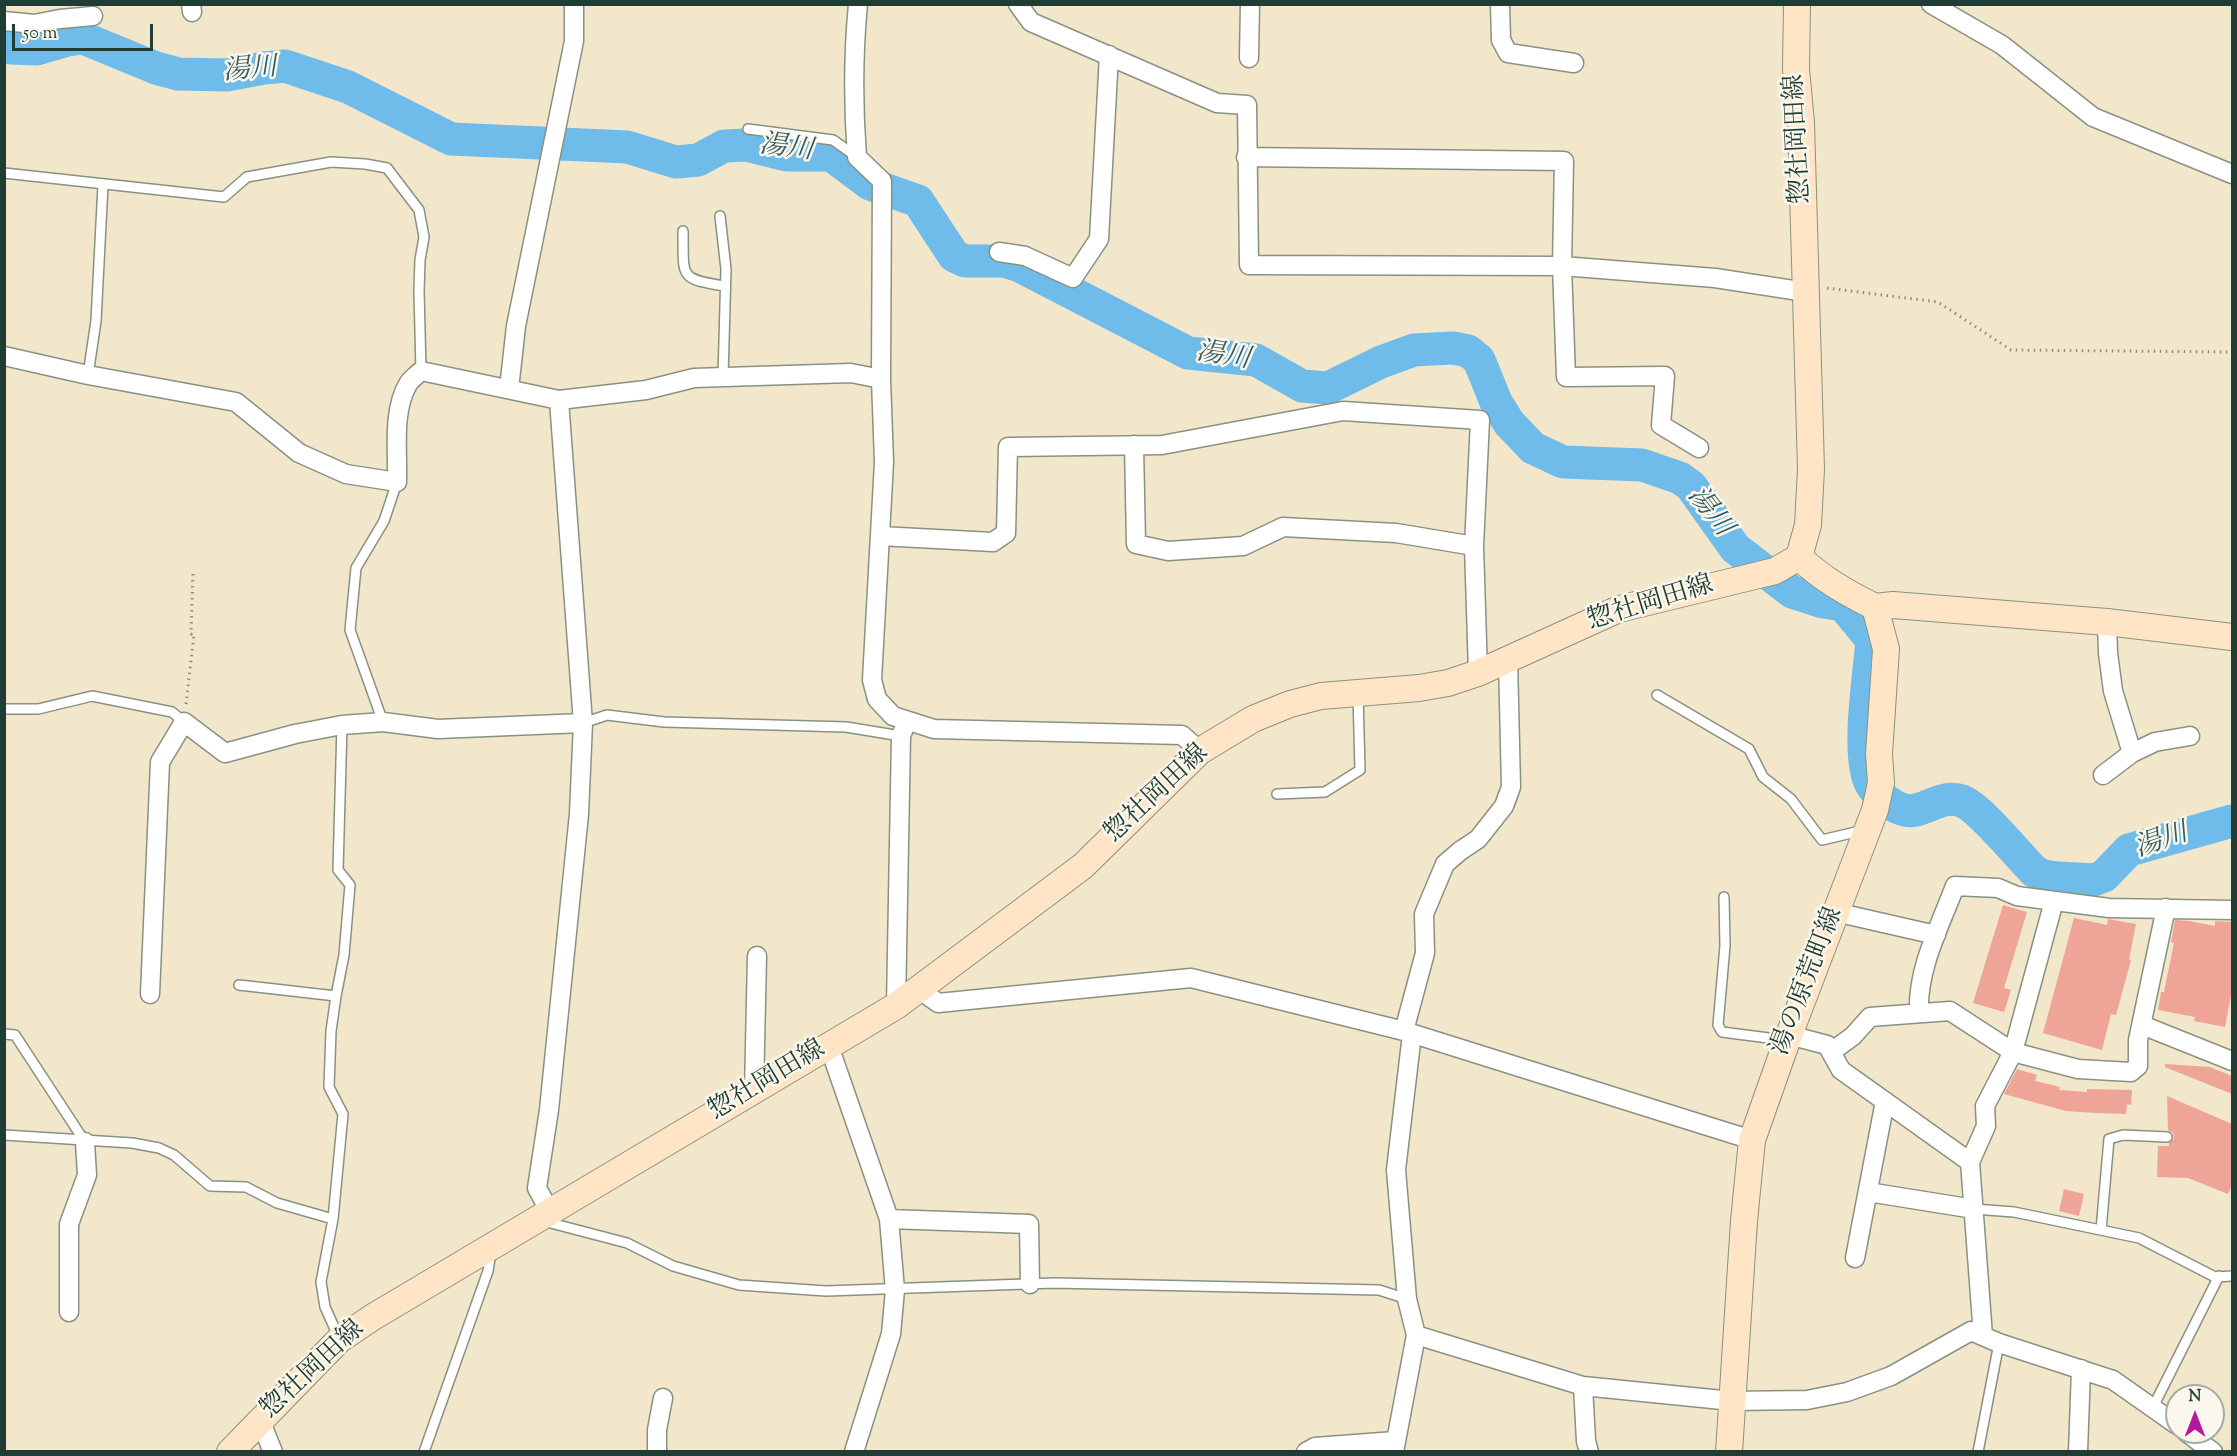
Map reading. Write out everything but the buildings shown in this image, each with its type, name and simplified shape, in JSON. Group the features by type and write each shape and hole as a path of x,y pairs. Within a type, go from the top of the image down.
{"main road":[{"name":"惣社岡田線","path":"230,1452 339,1340 373,1317 896,1006 1083,866 1200,751 1253,719 1290,704 1321,696 1419,688 1448,683 1478,673 1619,609 1775,571 1799,557 1808,525 1811,469 1801,123 1796,69 1797,4"},
{"path":"1799,557 1839,589 1875,607 1893,604 2231,635"},
{"name":"湯の原荒町線","path":"1729,1452 1744,1221 1752,1140 1787,1038 1875,810 1881,783 1879,754 1886,649 1875,607"}],"street":[{"path":"509,389 516,326 574,40 574,4"},
{"path":"858,4 853,102 857,157 882,181 880,379 884,462 872,680 878,699 904,729 896,1006"},
{"path":"1018,4 1031,21 1109,56 1217,103 1247,105 1249,265 1562,266 1806,288"},
{"path":"1249,58 1250,4"},
{"path":"1500,4 1501,40 1508,53 1574,63"},
{"path":"1931,4 2002,45 2093,117 2232,174"},
{"path":"4,21 34,24 93,16"},
{"path":"999,252 1025,256 1073,278 1099,239 1109,56"},
{"path":"1246,157 1564,161 1562,266 1566,377 1665,376 1661,425 1699,448"},
{"path":"4,356 88,375 236,402 299,453 346,474 397,482 398,425 402,400 409,383 421,370 559,399 646,390 694,378 851,373 880,379"},
{"path":"544,1215 537,1188 549,1110 574,862 583,723 559,399"},
{"path":"880,536 993,542 1006,532 1008,447 1162,445 1343,411 1480,420 1474,546 1478,673"},
{"path":"1134,445 1136,544 1168,551 1243,546 1283,527 1396,532 1474,546"},
{"path":"2107,622 2113,691 2132,753"},
{"path":"1306,1452 1315,1447 1394,1446 1416,1335 1407,1299 1396,1170 1408,1032 1425,953 1424,914 1445,864 1478,839 1504,806 1511,787 1508,660"},
{"path":"150,994 160,762 184,722 225,753 295,734 342,725 383,722 438,729 583,723"},
{"path":"904,729 1182,735 1200,751"},
{"path":"2103,775 2132,753 2155,742 2190,736"},
{"path":"1919,1012 1918,991 1936,934 1955,886 1998,888 2017,896 2109,908 2232,910"},
{"path":"1991,1340 1970,1162 1986,1126 1985,1106 2013,1052 2054,901"},
{"path":"1831,1052 1853,1036 1870,1017 1950,1011 2013,1052 2078,1069 2131,1072 2138,1066 2138,1040 2166,908"},
{"path":"1835,912 1936,934"},
{"path":"754,1091 757,956"},
{"path":"919,989 938,1003 1191,978 1408,1032 1752,1140"},
{"path":"2142,1025 2232,1061"},
{"path":"1787,1038 1827,1045 1841,1070 1970,1162"},
{"path":"829,1046 889,1219 895,1290 891,1334 854,1452"},
{"path":"1855,1258 1886,1101"},
{"path":"69,1312 69,1224 87,1175 85,1142"},
{"path":"1868,1192 1974,1209"},
{"path":"889,1219 1029,1224 1030,1284"},
{"path":"1416,1335 1582,1386 1732,1401 1807,1400 1846,1392 1892,1376 1971,1331 1991,1340 2113,1380 2165,1416"},
{"path":"2078,1452 2081,1369"},
{"path":"1582,1386 1586,1441 1589,1452"},
{"path":"657,1452 657,1430 663,1398"},
{"path":"260,1420 273,1452"}],"lane":[{"path":"748,129 833,140 857,157"},
{"path":"4,173 224,197 247,177 279,171 331,162 387,168 419,210 424,237 420,260 419,291 421,370"},
{"path":"88,375 96,321 103,185"},
{"path":"720,216 726,269 723,377"},
{"path":"683,231 684,267 687,276 696,282 725,286"},
{"path":"383,722 350,630 356,568 384,521 397,482"},
{"path":"1277,794 1324,792 1360,770 1358,693"},
{"path":"1657,695 1749,749 1763,777 1791,799 1822,840 1867,830"},
{"path":"4,709 38,709 92,696 172,712 184,722"},
{"path":"583,723 607,715 664,722 904,729"},
{"path":"339,1340 325,1307 321,1282 333,1219 343,1114 329,1087 331,1032 344,955 350,885 338,870 342,725"},
{"path":"1724,897 1725,946 1718,1025 1722,1032 1787,1038"},
{"path":"239,985 336,996"},
{"path":"4,1034 15,1035 85,1142"},
{"path":"4,1135 85,1142 132,1143 159,1148 174,1155 210,1186 246,1187 277,1203 333,1219"},
{"path":"2101,1230 2109,1139 2124,1135 2167,1137"},
{"path":"1974,1209 2014,1212 2139,1238 2215,1277 2232,1276"},
{"path":"544,1215 627,1243 673,1266 739,1285 826,1291 1030,1284 1378,1290 1407,1299"},
{"path":"423,1452 488,1271 491,1248"},
{"path":"2152,1407 2219,1276"},
{"path":"1978,1452 1991,1340"}],"path":[{"path":"1806,288 1938,302 2011,350 2232,352"},
{"path":"184,722 194,634 191,634 193,572"}],"waterway":[{"name":"湯川","path":"4,46 37,49 83,38 156,68 178,74 227,75 285,66 348,87 451,139 627,147 676,162 698,160 724,146 746,145 787,155 831,155 870,184 918,201 954,256 965,261 1005,261 1020,266 1188,353 1256,360 1302,386 1328,388 1381,362 1414,350 1453,348 1468,351 1479,360 1496,402 1509,423 1533,448 1563,462 1642,465 1680,478 1691,486 1735,548 1792,592 1823,602 1843,605 1872,640 1865,710 1865,763 1873,788 1893,805 1911,811 1947,800 1962,801 1979,813 2034,871 2043,876 2094,880 2104,876 2129,850 2232,821"}]}
